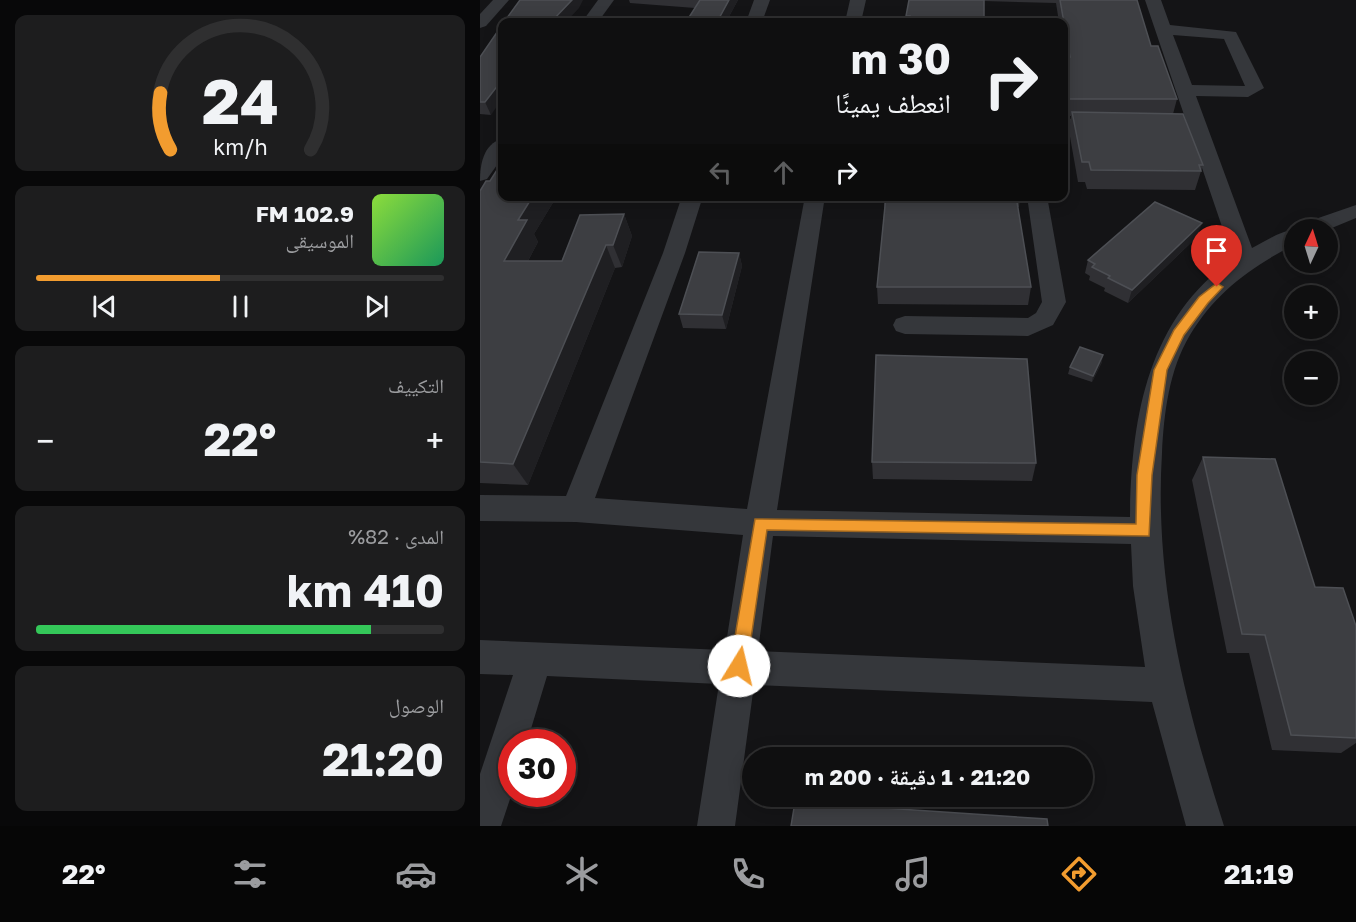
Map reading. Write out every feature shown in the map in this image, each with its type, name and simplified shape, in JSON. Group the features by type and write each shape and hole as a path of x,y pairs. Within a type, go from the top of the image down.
{"street":[{"path":"480,22 501,0"},
{"path":"593,18 606,0"},
{"path":"755,18 762,0"},
{"path":"854,18 858,0"},
{"path":"1153,0 1245,261"},
{"path":"1163,29 1230,34 1255,87 1253,91 1241,93 1185,90"},
{"path":"1068,124 1131,124"},
{"path":"1175,124 1198,125"},
{"path":"480,175 498,150"},
{"path":"576,509 674,253 691,201"},
{"path":"716,826 760,523 814,201"},
{"path":"905,325 1028,327 1041,323 1047,318 1054,302 1038,201"},
{"path":"1335,219 1356,211"},
{"path":"1205,826 1182,754 1150,602 1144,531 1145,475 1161,370 1179,333 1203,300 1245,261 1284,241"},
{"path":"480,508 576,509 760,523 1144,531"},
{"path":"480,657 1166,685"},
{"path":"482,826 535,660"}],"building":[{"path":"520,0 572,0 555,18 507,18"},
{"path":"700,0 729,0 719,18 689,18"},
{"path":"909,0 984,0 984,18 910,18 910,16 906,16"},
{"path":"1060,0 1137,0 1151,46 1158,46 1177,99 1068,99 1068,57 1070,57 1068,18 1063,18"},
{"path":"498,31 498,85 485,102 480,102 480,57"},
{"path":"1072,112 1183,114 1203,165 1199,165 1201,171 1091,170 1089,162 1082,162"},
{"path":"498,168 498,201 530,201 518,220 527,220 504,261 562,261 580,215 624,214 613,245 606,245 513,464 480,462 480,191 486,181 490,181"},
{"path":"886,201 1017,201 1031,287 877,287"},
{"path":"1155,202 1202,223 1132,290 1108,278 1110,276 1092,267 1095,264 1088,260"},
{"path":"699,252 739,253 722,315 679,314"},
{"path":"1080,347 1103,355 1093,376 1070,367"},
{"path":"876,355 1027,359 1036,463 872,462"},
{"path":"1203,457 1275,459 1315,587 1343,588 1356,626 1356,738 1291,735 1265,635 1242,634"},
{"path":"794,807 869,807 1047,819 1048,826 791,826"}],"route":[{"path":"739,666 760,523 1144,531 1145,475 1151,419 1161,370 1179,333 1203,300 1217,287"}]}
